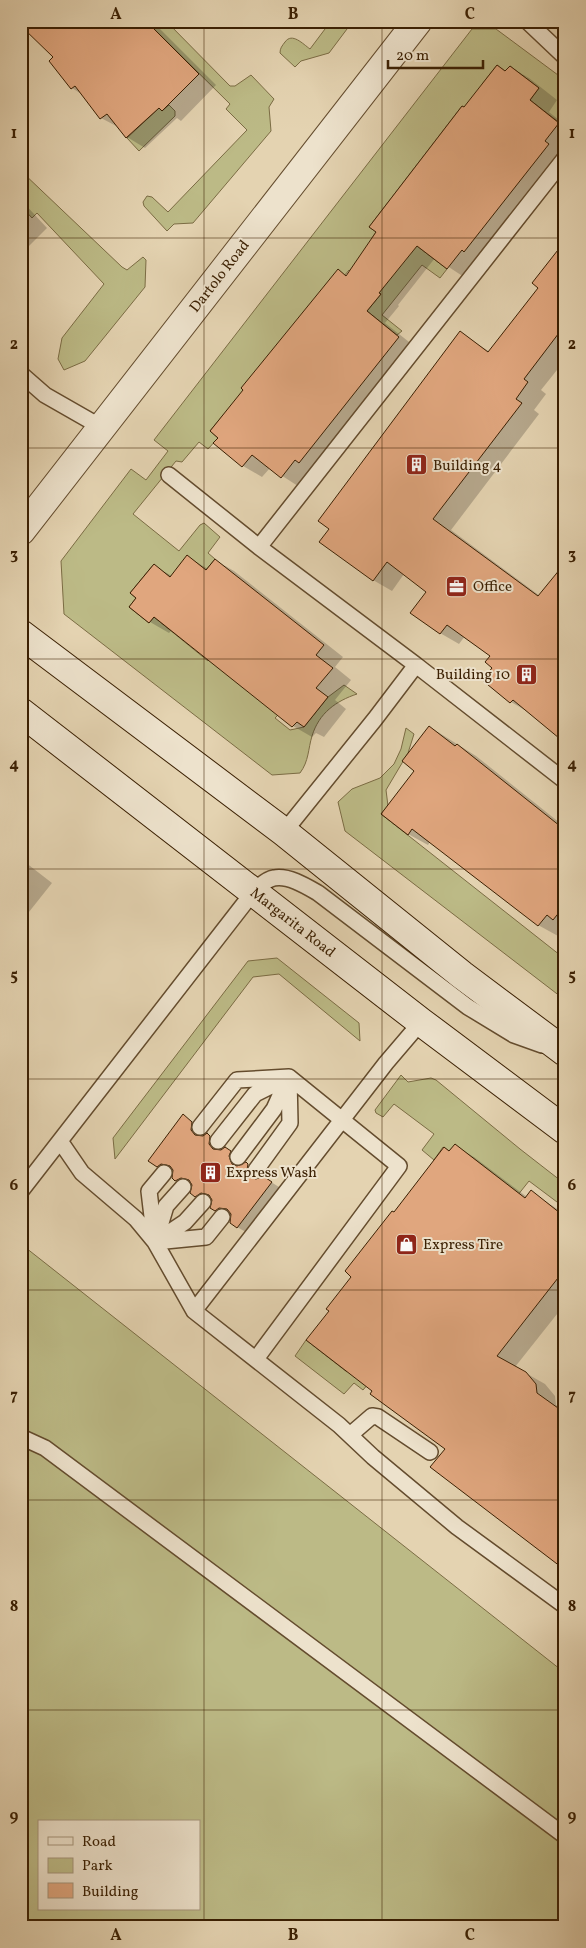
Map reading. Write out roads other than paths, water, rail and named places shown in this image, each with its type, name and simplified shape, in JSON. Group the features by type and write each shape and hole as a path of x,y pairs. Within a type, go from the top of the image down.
{"main road":[{"name":"Dartolo Road","path":"21,531 418,21"},
{"path":"21,634 284,832 462,975 565,1052"},
{"name":"Margarita Road","path":"21,712 421,1022 565,1130"}],"lane":[{"path":"527,21 565,57"},
{"path":"259,547 565,158"},
{"path":"21,374 46,395 101,427"},
{"path":"169,474 259,547 416,665 565,781"},
{"path":"284,832 416,665"},
{"path":"21,1191 254,892 263,883 274,878 286,879 318,893 468,1007 514,1035 565,1052"},
{"path":"194,1311 386,1063 421,1022"},
{"path":"218,1141 255,1094 289,1077"},
{"path":"238,1157 274,1109 289,1077"},
{"path":"256,1170 290,1123 289,1077"},
{"path":"200,1128 237,1080 289,1077 399,1166 256,1359"},
{"path":"60,1141 82,1172 136,1219 155,1242 194,1311 256,1359 458,1527 565,1606"},
{"path":"155,1242 149,1191 164,1173"},
{"path":"155,1242 166,1206 183,1187"},
{"path":"155,1242 185,1222 203,1202"},
{"path":"155,1242 206,1237 222,1217"},
{"path":"350,1436 372,1416 378,1417 430,1452"},
{"path":"21,1437 45,1448 565,1836"}],"place":[{"name":"Building 4","path":"417,465"},
{"name":"Office","path":"457,586"},
{"name":"Building 10","path":"526,674"},
{"name":"Express Wash","path":"210,1172"},
{"name":"Express Tire","path":"407,1244"}]}
